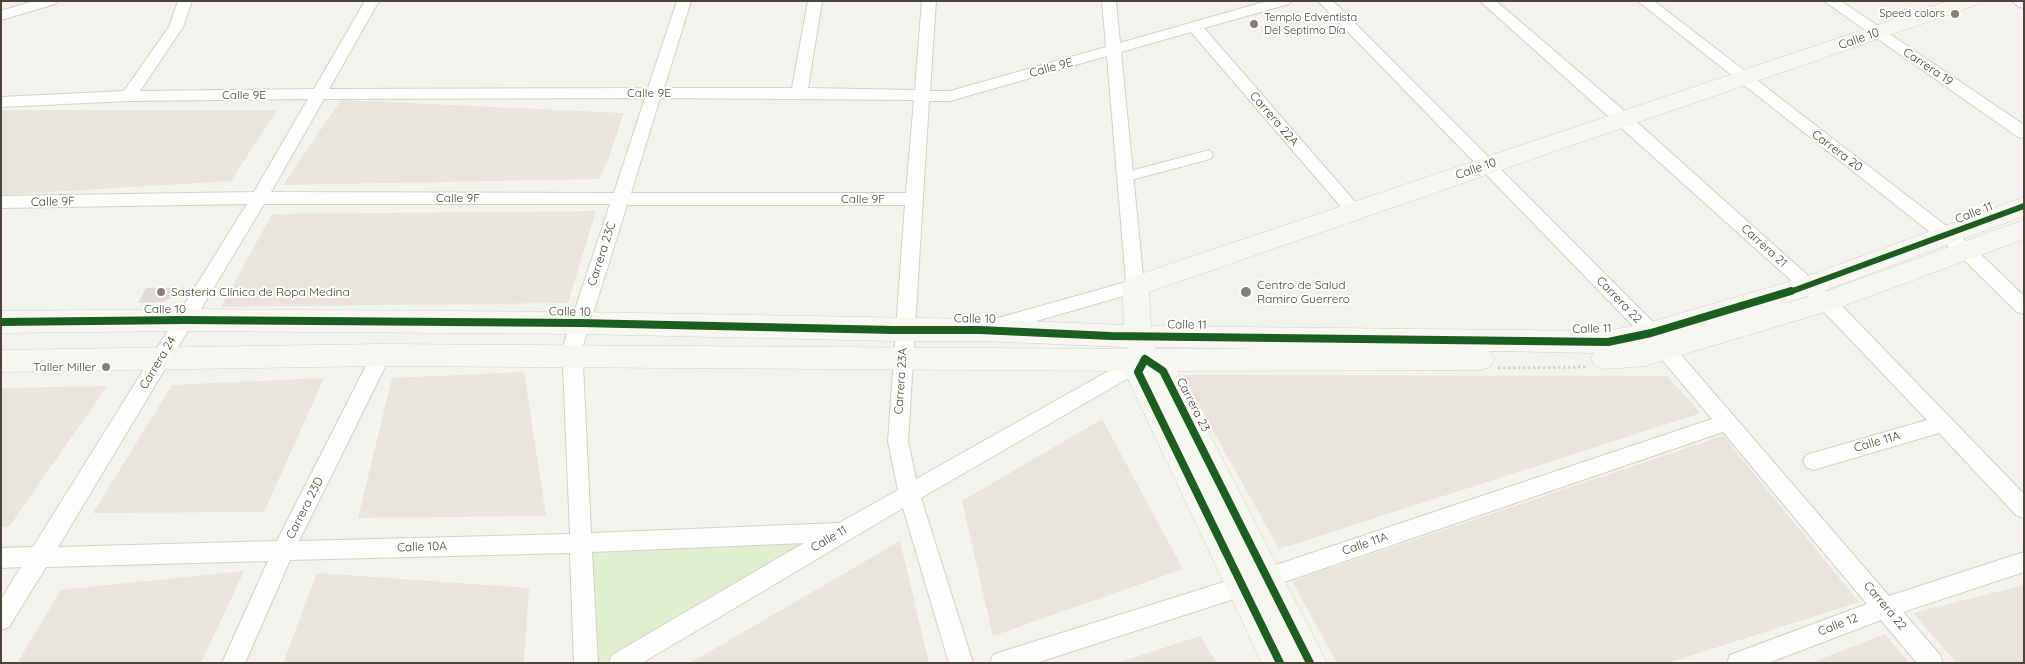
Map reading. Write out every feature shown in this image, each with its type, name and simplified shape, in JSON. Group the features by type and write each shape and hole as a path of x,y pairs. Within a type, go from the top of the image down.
{"street":[{"path":"1,16 50,1"},
{"path":"129,96 176,26 185,1"},
{"name":"Carrera 24","path":"1,620 259,198 372,1"},
{"name":"Carrera 23C","path":"586,663 573,365 570,355 684,1"},
{"path":"798,93 815,1"},
{"name":"Carrera 23A","path":"929,1 904,330 898,441 909,494 961,663"},
{"path":"1109,1 1142,347 1138,372 1255,581 1310,663"},
{"name":"Calle 9E","path":"1,102 129,96 318,94 798,93 950,96 1114,51 1284,1"},
{"name":"Carrera 22","path":"1325,1 1488,165 1658,342 1932,663"},
{"name":"Carrera 21","path":"1487,1 1817,294 2024,509"},
{"name":"Carrera 20","path":"1644,1 1956,243 2024,308"},
{"name":"Carrera 19","path":"1831,1 2024,133"},
{"name":"Calle 10","path":"980,330 1135,286 1969,1"},
{"path":"2019,1 2024,4"},
{"name":"Carrera 22A","path":"1195,27 1354,211"},
{"name":"Calle 9F","path":"1,202 259,198 914,199"},
{"name":"Calle 11","path":"620,663 909,494 1142,347 1658,342 1817,294 1956,243 2024,206"},
{"name":"Calle 11","path":"1956,243 2024,229"},
{"name":"Calle 10","path":"1,322 184,320 580,323 980,330 1142,347"},
{"path":"1,361 381,355 903,358 1142,347"},
{"name":"Carrera 23D","path":"233,663 284,551 381,355"},
{"name":"Calle 11A","path":"1001,663 1255,581 1728,422"},
{"name":"Calle 11A","path":"1813,461 1942,424"},
{"name":"Calle 10A","path":"1,558 581,543 842,532"},
{"name":"Calle 12","path":"1738,663 1886,607 2024,562"},
{"path":"1255,581 1280,663"}],"lane":[{"path":"1125,177 1208,155"}],"shaded area":[{"path":"341,100 624,113 608,160 599,179 283,185"},
{"path":"1,110 277,110 231,181 1,195"},
{"path":"596,211 568,303 221,307 272,214"},
{"path":"524,372 546,516 358,518 392,378"},
{"path":"1182,375 1667,376 1701,413 1279,549"},
{"path":"324,378 264,512 93,513 172,385"},
{"path":"107,386 9,527 1,527 1,388"},
{"path":"1102,419 1183,569 993,636 962,501"},
{"path":"1723,436 1859,602 1668,663 1337,663 1292,581"},
{"path":"900,541 929,663 690,663"},
{"path":"244,571 201,663 17,663 61,590"},
{"path":"317,573 529,588 524,662 283,663"},
{"path":"2024,585 2024,663 1956,663 1913,613"},
{"path":"1885,634 1909,663 1810,663"},
{"path":"1200,636 1217,663 1117,663"}],"green space":[{"path":"842,532 620,663 586,663 581,543"}],"building":[{"name":"Sasteria Clínica de Ropa Medina","path":"146,288 193,288 162,302 138,303"}],"cycle path":[{"path":"1,322 184,320 580,323 893,330 980,330 1111,336 1608,342 1651,333 1809,286 2024,206"},
{"name":"Carrera 23","path":"1280,663 1138,372 1145,359 1163,371 1310,663"}],"place":[{"name":"Speed colors","path":"1955,14"},
{"name":"Templo Edventista Del Septimo Día","path":"1254,24"},
{"name":"Sasteria Clínica de Ropa Medina","path":"161,292"},
{"name":"Centro de Salud Ramiro Guerrero","path":"1246,292"},
{"name":"Taller Miller","path":"106,367"}]}
